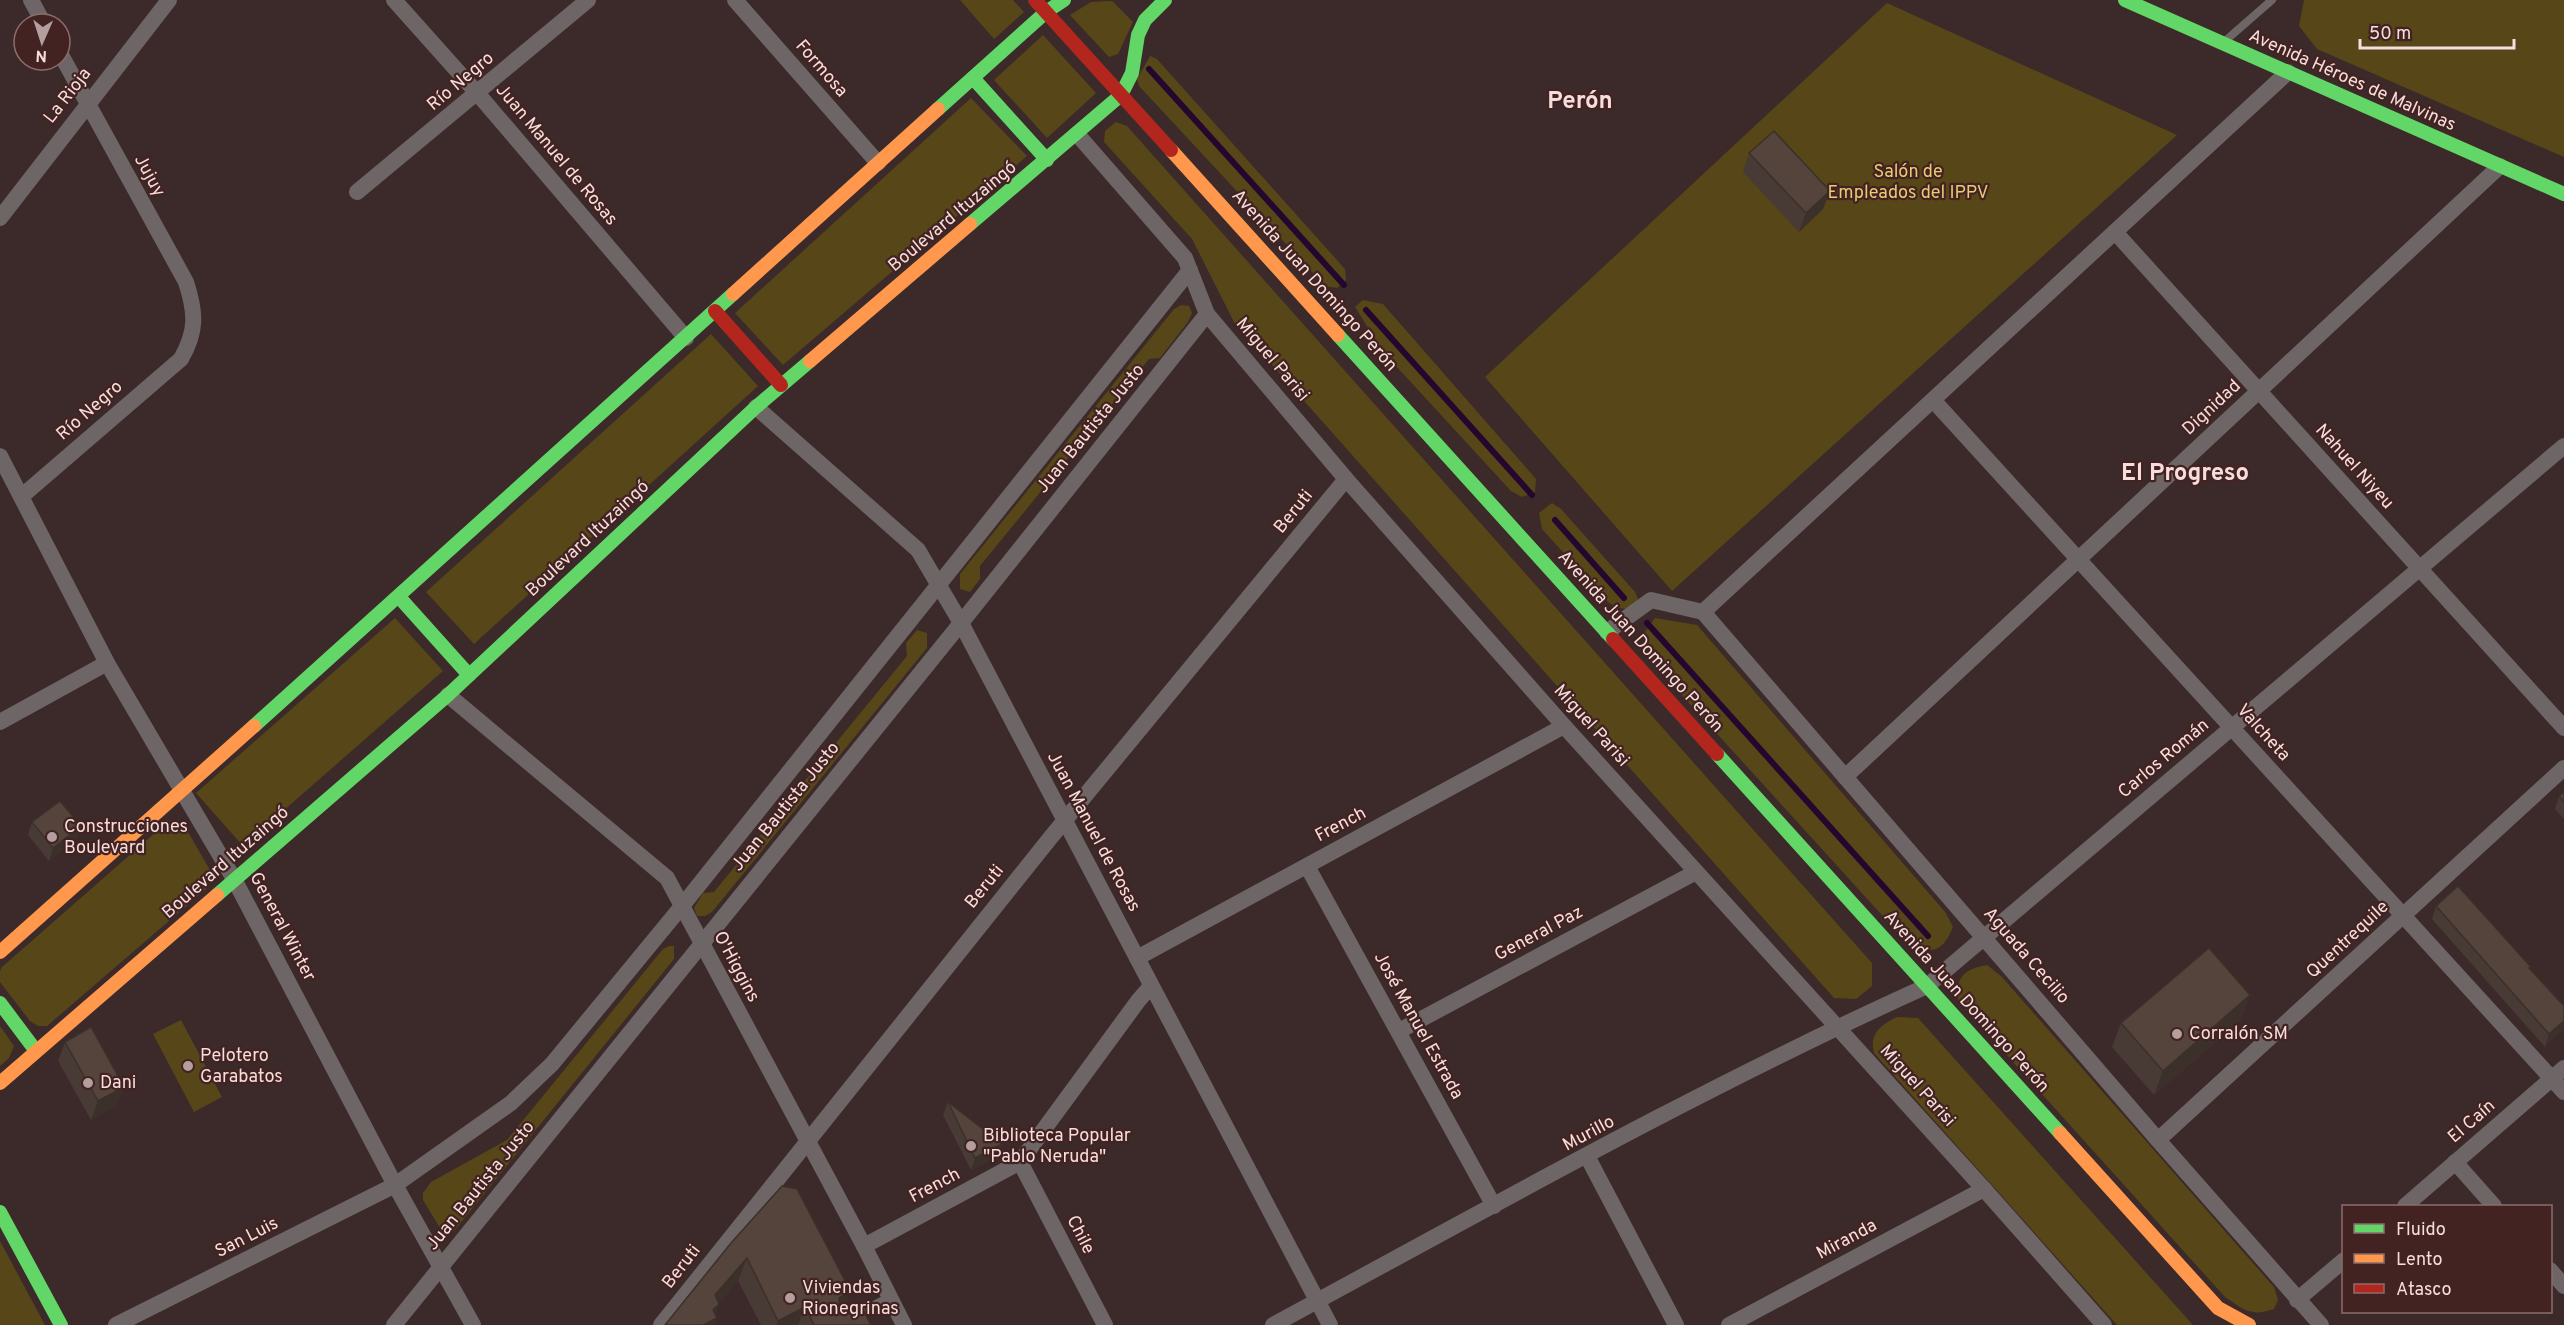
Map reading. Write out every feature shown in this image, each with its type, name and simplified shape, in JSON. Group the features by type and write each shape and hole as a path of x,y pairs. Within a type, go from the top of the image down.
{"main road":[{"name":"Avenida Juan Domingo Perón","path":"1035,0 2218,1308 2248,1325"},
{"path":"0,952 399,597 1046,12 1064,0"},
{"name":"Boulevard Ituzaingó","path":"0,1083 448,695 756,407 1047,160 1121,94 1132,73 1138,35 1145,20 1165,0"},
{"name":"Avenida Héroes de Malvinas","path":"2130,1 2564,194"},
{"path":"973,78 1047,160"},
{"path":"715,311 781,385"},
{"path":"399,597 469,675"},
{"path":"0,1003 36,1051"},
{"path":"0,1212 61,1325"},
{"name":"Avenida Juan Domingo Perón","path":"2218,1308 2224,1325"}],"street":[{"name":"La Rioja","path":"0,218 169,0"},
{"name":"Juan Manuel de Rosas","path":"394,0 478,94 686,338"},
{"name":"Río Negro","path":"357,192 478,94 588,0"},
{"name":"Formosa","path":"735,0 878,163"},
{"name":"Jujuy","path":"70,72 186,282 192,301 194,321"},
{"path":"1607,632 1651,600 1703,612 2288,72"},
{"name":"Miguel Parisi","path":"1077,134 1185,258 1208,314 1346,479 1564,726 1984,1189 2104,1325"},
{"name":"Dignidad","path":"1845,777 2500,166"},
{"name":"Nahuel Niyeu","path":"2115,232 2564,728"},
{"name":"Juan Bautista Justo","path":"395,1185 511,1103 552,1064 682,906 1190,270"},
{"name":"Juan Bautista Justo","path":"394,1325 1208,314"},
{"name":"Río Negro","path":"22,496 181,359 190,343 194,321"},
{"name":"Valcheta","path":"1933,400 2403,916 2558,1073 2564,1092"},
{"name":"Juan Manuel de Rosas","path":"756,407 918,550 961,623 1330,1325"},
{"name":"Carlos Román","path":"1927,986 2564,446"},
{"name":"General Winter","path":"0,456 107,663 234,879 395,1185 473,1325"},
{"name":"Beruti","path":"661,1325 1065,820 1346,479"},
{"name":"Aguada Cecilio","path":"1703,612 2158,1140 2321,1325"},
{"path":"0,722 107,663"},
{"name":"O'Higgins","path":"448,695 667,878 904,1325"},
{"name":"French","path":"1137,957 1564,726"},
{"name":"Quentrequile","path":"2158,1140 2564,768"},
{"name":"José Manuel Estrada","path":"1307,866 1494,1206"},
{"name":"General Paz","path":"1399,1031 1696,872"},
{"name":"French","path":"864,1246 1020,1162 1151,986"},
{"name":"Murillo","path":"1273,1325 1587,1156 1836,1026 1927,986"},
{"name":"El Caín","path":"2406,1205 2558,1073"},
{"path":"1587,1156 1676,1325"},
{"name":"Chile","path":"1020,1162 1105,1325"},
{"path":"2456,1162 2493,1205"},
{"name":"San Luis","path":"116,1325 395,1185"},
{"name":"Miranda","path":"1729,1325 1984,1189"},
{"path":"2298,1300 2342,1261"},
{"path":"2552,1272 2564,1286"}],"lane":[{"path":"2223,44 2272,0"},
{"path":"836,1325 889,1297"}],"green space":[{"path":"960,0 1013,0 1024,12 994,39"},
{"path":"2304,0 2564,0 2564,157 2317,49 2299,26"},
{"path":"1112,1 1133,22 1118,54 1109,57 1070,15 1091,2"},
{"name":"Salón de Empleados del IPPV","path":"1887,3 2177,135 1672,591 1485,377"},
{"path":"1043,35 1096,93 1047,138 994,80"},
{"path":"1150,56 1157,59 1345,269 1346,280 1337,288 1325,286 1139,86 1137,79"},
{"path":"971,98 1027,156 783,365 735,313"},
{"path":"1116,122 1127,126 1872,963 1872,986 1856,999 1834,998 1234,322 1192,239 1104,142 1105,131"},
{"path":"1363,300 1383,304 1536,479 1535,492 1522,497 1511,491 1384,353 1355,307"},
{"path":"1181,305 1189,306 1192,313 1188,322 1160,358 1149,359 980,566 980,579 970,592 960,589 960,574 1174,309"},
{"path":"711,334 758,386 474,644 426,592"},
{"path":"1552,503 1561,509 1635,592 1638,599 1636,605 1626,609 1609,603 1542,529 1539,513"},
{"path":"395,618 443,671 243,846 196,793"},
{"path":"1655,618 1697,625 1946,913 1953,927 1941,946 1925,950 1910,946 1650,660 1643,635"},
{"path":"917,630 927,633 927,648 712,912 705,916 697,916 694,908 703,893 714,892 907,656 906,643"},
{"path":"164,825 176,826 188,832 210,870 211,880 206,889 47,1026 38,1026 30,1021 0,982 2,967"},
{"path":"674,946 674,959 454,1231 443,1233 423,1200 423,1193 431,1182 507,1140 663,949"},
{"path":"1987,965 2002,977 2274,1287 2278,1300 2274,1309 2259,1312 2248,1311 2225,1297 1959,1002 1958,987 1962,976 1972,969"},
{"path":"1897,1017 1918,1018 2193,1325 2117,1325 1874,1053 1873,1040 1878,1030"},
{"name":"Pelotero Garabatos","path":"181,1020 222,1097 194,1112 153,1034"},
{"path":"0,1026 14,1046 9,1058 0,1066"},
{"path":"0,1241 45,1325 0,1325"}],"building":[{"path":"1774,131 1830,191 1806,213 1749,153"},
{"path":"2564,792 2564,802 2559,796"},
{"path":"60,801 81,826 53,848 32,822"},
{"path":"2458,886 2564,1006 2564,1021 2549,1034 2436,906"},
{"name":"Corralón SM","path":"2209,948 2250,995 2163,1071 2121,1023"},
{"path":"91,1027 124,1087 98,1101 65,1042"},
{"path":"948,1102 1002,1144 975,1158"},
{"path":"782,1186 797,1189 851,1292 839,1298 839,1306 845,1308 857,1303 871,1325 814,1325 805,1307 778,1321 747,1258 715,1295 719,1304 713,1310 717,1318 703,1325 665,1325 731,1243"}],"waterway":[{"path":"1149,69 1344,285"},
{"path":"1366,310 1532,495"},
{"path":"1555,520 1624,598"},
{"path":"1647,623 1928,936"}],"traffic: fast":[{"path":"938,109 1046,12 1064,0"},
{"path":"970,224 1121,95 1132,73 1138,35 1145,20 1165,0"},
{"path":"2125,0 2564,194"},
{"path":"973,78 1047,160"},
{"path":"254,726 733,294"},
{"path":"1338,335 1613,639"},
{"path":"217,895 448,695 756,407 810,361"},
{"path":"399,597 469,675"},
{"path":"1717,754 2060,1133"},
{"path":"0,1003 36,1051"},
{"path":"0,1212 61,1325"}],"traffic: slow":[{"path":"733,294 938,109"},
{"path":"1171,150 1338,335"},
{"path":"810,361 970,224"},
{"path":"0,952 254,726"},
{"path":"0,1083 217,895"},
{"path":"2060,1133 2218,1308 2249,1325"}],"traffic: jam":[{"path":"1035,0 1171,150"},
{"path":"715,311 781,385"},
{"path":"1613,639 1717,754"}],"place":[{"name":"Construcciones Boulevard","path":"52,837"},
{"name":"Corralón SM","path":"2177,1034"},
{"name":"Pelotero Garabatos","path":"188,1066"},
{"name":"Dani","path":"88,1083"},
{"name":"Biblioteca Popular \"Pablo Neruda\"","path":"971,1146"},
{"name":"Viviendas Rionegrinas","path":"790,1298"}],"district":[{"name":"Perón","path":"1580,102"},
{"name":"El Progreso","path":"2185,474"}]}
